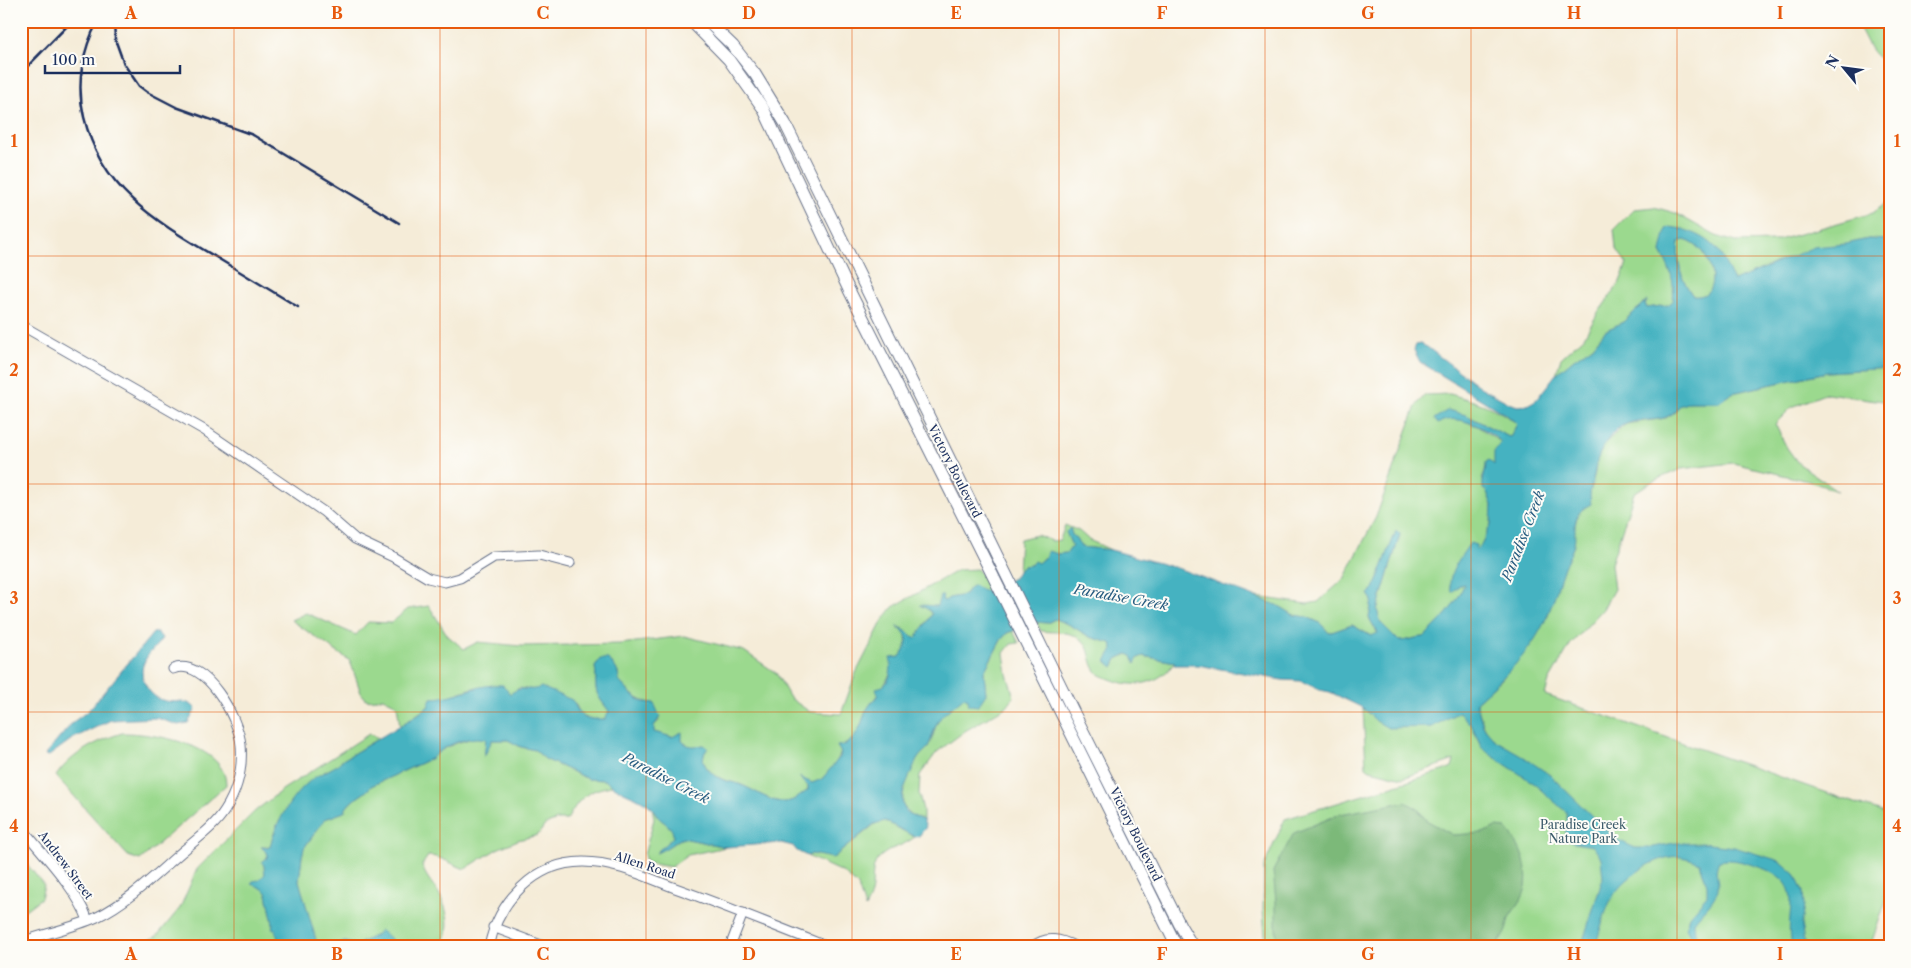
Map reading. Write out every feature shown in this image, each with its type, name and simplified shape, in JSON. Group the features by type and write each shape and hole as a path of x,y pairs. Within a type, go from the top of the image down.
{"main road":[{"name":"Victory Boulevard","path":"691,21 734,67 763,108 849,290 1032,652 1177,947"},
{"name":"Victory Boulevard","path":"707,21 733,46 744,60 771,98 785,123 1041,645 1180,925 1193,947"},
{"path":"734,67 744,60"}],"street":[{"path":"21,325 204,430 324,512 355,539 393,557 428,578 445,582 460,578 494,557 539,555 570,563"},
{"path":"21,942 88,920 126,899 211,826 225,810 236,788 242,759 240,733 229,708 221,696 199,674 186,666 173,669"},
{"name":"Andrew Street","path":"21,827 75,895 88,920"},
{"name":"Allen Road","path":"488,947 493,926 513,894 529,881 553,868 582,862 628,870 828,947"},
{"path":"730,947 743,913"},
{"path":"493,926 546,947"},
{"path":"1032,947 1042,940 1058,939 1076,947"}],"green space":[{"path":"1854,21 1890,21 1890,61 1883,60 1872,51"},
{"path":"1890,200 1890,240 1868,239 1777,262 1734,282 1717,250 1680,228 1663,247 1661,252 1672,275 1674,301 1668,305 1647,308 1645,305 1647,301 1623,322 1605,331 1593,346 1556,374 1561,358 1584,337 1598,313 1619,284 1627,264 1616,248 1614,229 1634,209 1654,207 1675,213 1716,236 1736,242 1775,241 1873,213"},
{"path":"1684,240 1694,244 1708,262 1712,282 1709,290 1703,295 1693,296 1685,283 1679,263 1678,249 1679,241"},
{"name":"Paradise Creek Nature Park","path":"1890,368 1890,402 1827,393 1792,407 1775,424 1787,448 1798,463 1838,491 1808,481 1733,463 1681,469 1651,482 1634,493 1611,564 1614,589 1603,609 1570,645 1549,681 1545,695 1890,815 1890,889 1870,947 1266,947 1263,910 1264,866 1285,819 1452,767 1454,760 1403,778 1370,770 1366,767 1363,708 1376,721 1432,727 1459,712 1472,726 1482,748 1499,743 1486,730 1476,702 1502,679 1548,615 1564,565 1573,548 1577,517 1589,496 1596,461 1606,442 1626,424 1666,418 1675,412 1679,406 1689,402 1719,402 1732,393 1827,372"},
{"path":"1450,394 1493,409 1517,424 1509,437 1466,415 1442,420 1457,418 1477,426 1501,442 1494,465 1491,463 1482,478 1492,505 1491,524 1480,547 1476,551 1470,543 1451,577 1460,585 1465,584 1453,606 1436,626 1424,637 1399,641 1381,623 1377,610 1400,535 1397,531 1374,589 1368,594 1372,600 1369,618 1378,634 1371,636 1352,625 1329,633 1320,623 1307,617 1294,615 1279,606 1249,596 1307,604 1318,602 1344,579 1376,517 1416,406 1425,395"},
{"path":"1065,525 1079,531 1089,540 1111,550 1081,547 1072,535 1070,528 1066,532 1072,546 1067,553 1052,554 1043,558 1038,563 1024,566 1018,571 1020,539 1037,535 1052,541 1060,540"},
{"path":"977,569 993,588 984,591 969,588 965,595 949,598 946,601 942,600 937,606 929,610 932,614 916,638 907,634 903,628 898,628 906,636 907,646 900,657 892,661 890,674 868,708 857,734 842,746 836,763 827,774 812,783 801,778 808,786 808,790 796,799 785,802 770,799 742,785 716,776 704,763 704,753 707,748 704,745 692,747 672,737 654,732 653,726 659,721 654,703 639,699 627,689 619,681 616,669 608,659 595,667 597,691 609,711 605,719 584,717 576,705 536,690 519,688 510,695 476,687 443,698 431,698 428,707 400,726 397,705 383,698 367,700 361,693 350,661 291,620 306,613 356,635 368,622 391,623 408,609 429,606 448,636 464,649 478,642 521,646 620,644 684,636 744,651 776,673 790,698 810,712 841,714 856,673 883,620 893,607 958,570"},
{"path":"1055,619 1070,625 1090,637 1111,643 1114,649 1113,667 1117,659 1127,654 1132,656 1135,663 1138,658 1143,656 1175,662 1161,676 1146,683 1128,684 1110,679 1096,671 1087,647 1082,640 1067,633 1041,631 1036,622 1047,623"},
{"path":"1013,631 1019,643 1011,644 1004,653 1007,674 1014,697 1006,707 965,731 937,752 920,775 919,794 923,810 923,820 913,816 903,806 903,794 915,763 929,745 938,721 945,712 964,696 968,699 986,694 984,672 1001,640 1007,633"},
{"path":"122,733 151,735 169,739 201,751 214,760 223,771 226,785 140,860 128,856 56,776 77,754 103,740"},
{"path":"369,734 379,738 341,761 336,767 325,771 277,824 270,846 261,847 268,854 264,865 265,874 259,880 267,894 273,924 281,947 132,947 157,936 180,908 197,869 254,812 282,790"},
{"path":"477,737 486,739 485,754 492,740 508,740 521,747 535,750 545,759 588,779 605,780 612,786 596,790 585,796 567,820 557,820 545,825 538,835 518,840 497,849 465,869 442,859 428,856 422,865 423,869 438,892 448,920 447,934 440,947 394,947 391,939 376,935 357,945 345,942 332,945 331,947 318,947 299,881 304,848 325,819 344,812 353,800 371,786 432,758 447,747"},
{"path":"1405,802 1417,808 1426,820 1453,835 1483,833 1496,827 1506,828 1521,851 1526,869 1526,887 1522,899 1508,920 1504,935 1495,947 1301,947 1296,938 1283,944 1276,933 1276,901 1273,871 1294,833 1340,814"},
{"path":"652,807 657,816 672,829 673,833 673,837 657,852 683,838 726,847 688,855 671,867 647,863 644,855 654,819"},
{"path":"880,821 885,821 915,837 886,852 878,859 874,867 871,896 865,908 858,886 844,873 807,856 812,854 833,858"},
{"path":"21,857 44,885 41,898 21,913"}],"water":[{"name":"Paradise Creek","path":"1670,227 1683,229 1713,244 1734,281 1814,247 1846,244 1868,239 1890,240 1890,368 1827,372 1732,393 1719,402 1689,402 1679,406 1668,416 1655,420 1633,422 1615,431 1605,443 1598,457 1590,491 1591,504 1583,509 1576,519 1574,544 1542,627 1535,640 1517,662 1476,702 1483,726 1495,740 1550,775 1618,840 1635,848 1649,848 1674,843 1701,843 1734,847 1780,861 1795,874 1803,892 1804,906 1801,924 1805,947 1791,947 1789,933 1791,898 1789,889 1783,880 1773,873 1756,866 1728,860 1719,861 1716,869 1718,889 1711,902 1694,922 1695,933 1718,947 1706,947 1695,942 1686,928 1689,916 1707,895 1707,885 1700,863 1674,857 1654,862 1630,877 1610,901 1595,947 1581,947 1603,878 1601,858 1593,846 1574,843 1566,836 1566,812 1532,782 1482,748 1472,726 1459,712 1432,727 1388,728 1376,721 1363,708 1301,681 1282,680 1198,665 1174,665 1175,662 1143,656 1138,658 1135,664 1132,656 1127,654 1117,659 1113,667 1106,661 1113,649 1111,643 1090,637 1070,625 1055,619 1047,623 1036,622 1007,633 1001,640 984,672 986,694 978,706 969,705 968,699 964,697 943,714 938,721 927,749 915,763 902,797 904,808 923,820 926,827 919,836 915,837 885,821 874,824 833,858 812,854 807,856 797,851 793,846 781,843 726,847 683,838 656,853 673,837 673,834 669,826 645,802 615,788 605,780 588,779 545,759 535,750 521,747 508,740 492,740 484,757 486,739 472,738 450,745 432,758 371,786 353,800 344,812 325,819 304,848 299,881 318,947 281,947 275,929 272,928 273,924 267,894 263,889 251,883 259,880 265,874 262,862 267,858 268,854 261,847 268,848 270,846 277,827 291,801 311,780 411,719 428,707 431,698 449,696 493,685 503,685 510,694 522,689 537,689 541,687 572,700 580,714 585,718 605,719 609,711 597,691 595,667 600,659 608,659 616,669 619,681 632,695 643,702 654,703 660,717 654,726 654,732 672,737 682,732 682,741 687,745 704,745 708,748 704,753 704,763 715,776 746,787 770,799 781,802 789,801 796,799 808,790 808,786 799,777 812,783 822,779 840,757 841,753 837,746 849,742 857,733 867,709 878,695 876,688 883,686 890,676 890,658 900,657 907,644 906,636 896,626 901,628 916,638 932,614 920,605 937,606 940,596 943,596 942,600 945,601 949,598 965,595 969,588 974,585 984,591 1014,578 1024,566 1031,565 1034,561 1038,563 1046,556 1048,551 1058,554 1067,553 1072,546 1066,532 1070,528 1072,535 1081,547 1111,550 1177,568 1279,606 1294,615 1307,617 1320,623 1329,633 1352,625 1371,636 1378,633 1369,618 1372,600 1368,594 1374,589 1396,531 1400,534 1377,610 1381,623 1399,641 1424,637 1447,613 1461,591 1464,584 1452,592 1450,586 1452,573 1459,560 1470,543 1476,545 1476,550 1480,547 1491,524 1492,505 1487,492 1483,489 1483,481 1486,462 1489,460 1494,465 1494,452 1501,442 1496,437 1471,423 1453,420 1438,424 1434,419 1448,410 1466,415 1509,437 1517,424 1508,416 1420,362 1414,350 1416,345 1420,344 1427,347 1480,387 1511,404 1518,406 1527,405 1536,400 1556,374 1593,346 1605,331 1623,322 1647,301 1645,305 1647,308 1668,305 1673,301 1671,275 1661,252 1666,229","holes":["1684,240 1694,244 1708,261 1712,282 1709,290 1703,295 1693,296 1680,270 1678,249 1679,242"]},
{"path":"157,632 162,638 143,665 143,680 150,692 157,698 164,701 191,704 196,709 188,723 178,725 157,718 111,720 72,739 49,756 45,755 73,722 88,711 153,633"},
{"path":"380,930 391,939 394,947 385,947 384,944 378,942 372,947 331,947 332,945 345,942 357,945 376,935"}],"railway":[{"path":"21,73 72,21"},
{"path":"98,21 84,55 81,92 84,117 92,142 103,164 117,183 151,215 192,243 298,307"},
{"path":"114,21 115,39 124,64 139,86 147,92 176,107 253,135 399,223"}]}
